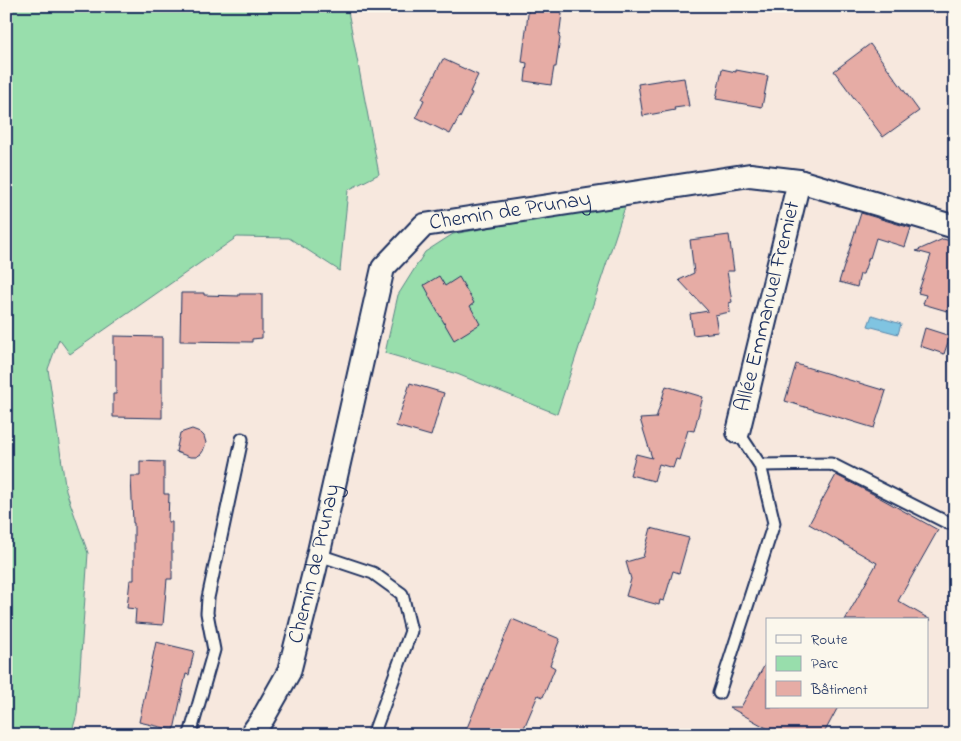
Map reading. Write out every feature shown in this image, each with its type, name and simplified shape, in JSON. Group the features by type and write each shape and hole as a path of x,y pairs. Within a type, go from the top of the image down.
{"street":[{"name":"Chemin de Prunay","path":"251,735 289,672 319,555 383,268 424,225 750,175 799,182 955,227"},
{"name":"Allée Emmanuel Fremiet","path":"738,432 799,182"}],"lane":[{"path":"719,693 774,523 760,465 738,432"},
{"path":"189,735 214,650 207,613 208,598 242,440"},
{"path":"760,465 830,464 948,523"},
{"path":"319,555 373,573 402,594 410,631 373,735"}],"green space":[{"path":"6,6 347,6 379,174 348,190 340,271 289,238 237,237 70,354 59,339 48,369 66,491 88,553 77,714 71,735 6,735"},
{"path":"626,204 557,414 457,374 385,353 398,295 425,252 453,234"}],"water":[{"path":"872,315 901,324 898,334 868,326"}],"building":[{"path":"529,6 563,6 556,67 554,67 551,85 525,81 527,63 522,62"},
{"path":"870,44 919,111 883,137 834,71"},
{"path":"443,59 478,75 470,92 472,93 450,134 416,117 424,100 422,99"},
{"path":"722,69 768,76 762,107 716,99"},
{"path":"684,78 689,106 643,116 638,84"},
{"path":"861,213 911,228 905,247 876,238 863,274 860,274 857,287 839,282"},
{"path":"729,235 734,271 727,271 732,302 729,303 730,312 715,315 718,332 693,335 690,314 708,311 679,280 694,273 690,240"},
{"path":"943,239 955,242 955,286 947,311 923,304 926,295 918,293 931,255 916,251"},
{"path":"439,276 445,286 459,277 474,303 470,306 480,324 454,340 424,285"},
{"path":"181,293 239,296 239,294 262,294 262,338 252,339 252,342 180,341"},
{"path":"925,328 950,336 944,354 920,346"},
{"path":"114,336 162,337 162,418 113,417 113,394 116,394"},
{"path":"796,364 886,391 874,428 785,401"},
{"path":"410,383 444,393 431,436 396,426"},
{"path":"666,386 703,397 694,431 688,430 679,460 676,459 673,468 659,464 654,481 630,475 636,454 652,458 640,419 656,418"},
{"path":"192,429 204,436 206,443 201,454 196,457 176,452 180,433"},
{"path":"140,461 164,462 164,494 169,494 168,522 172,522 172,579 167,579 163,625 135,623 136,609 127,608 130,580 134,580 134,523 131,476 140,476"},
{"path":"836,475 938,530 898,601 928,618 846,618 877,563 809,524"},
{"path":"651,528 689,538 679,573 673,571 664,601 660,600 659,605 626,596 631,579 626,562 643,557"},
{"path":"512,619 560,639 550,665 555,668 543,697 538,695 521,735 464,735"},
{"path":"156,642 194,651 189,675 186,674 174,730 139,722"},
{"path":"766,663 766,708 837,708 823,735 779,735 729,707 741,707"}]}
